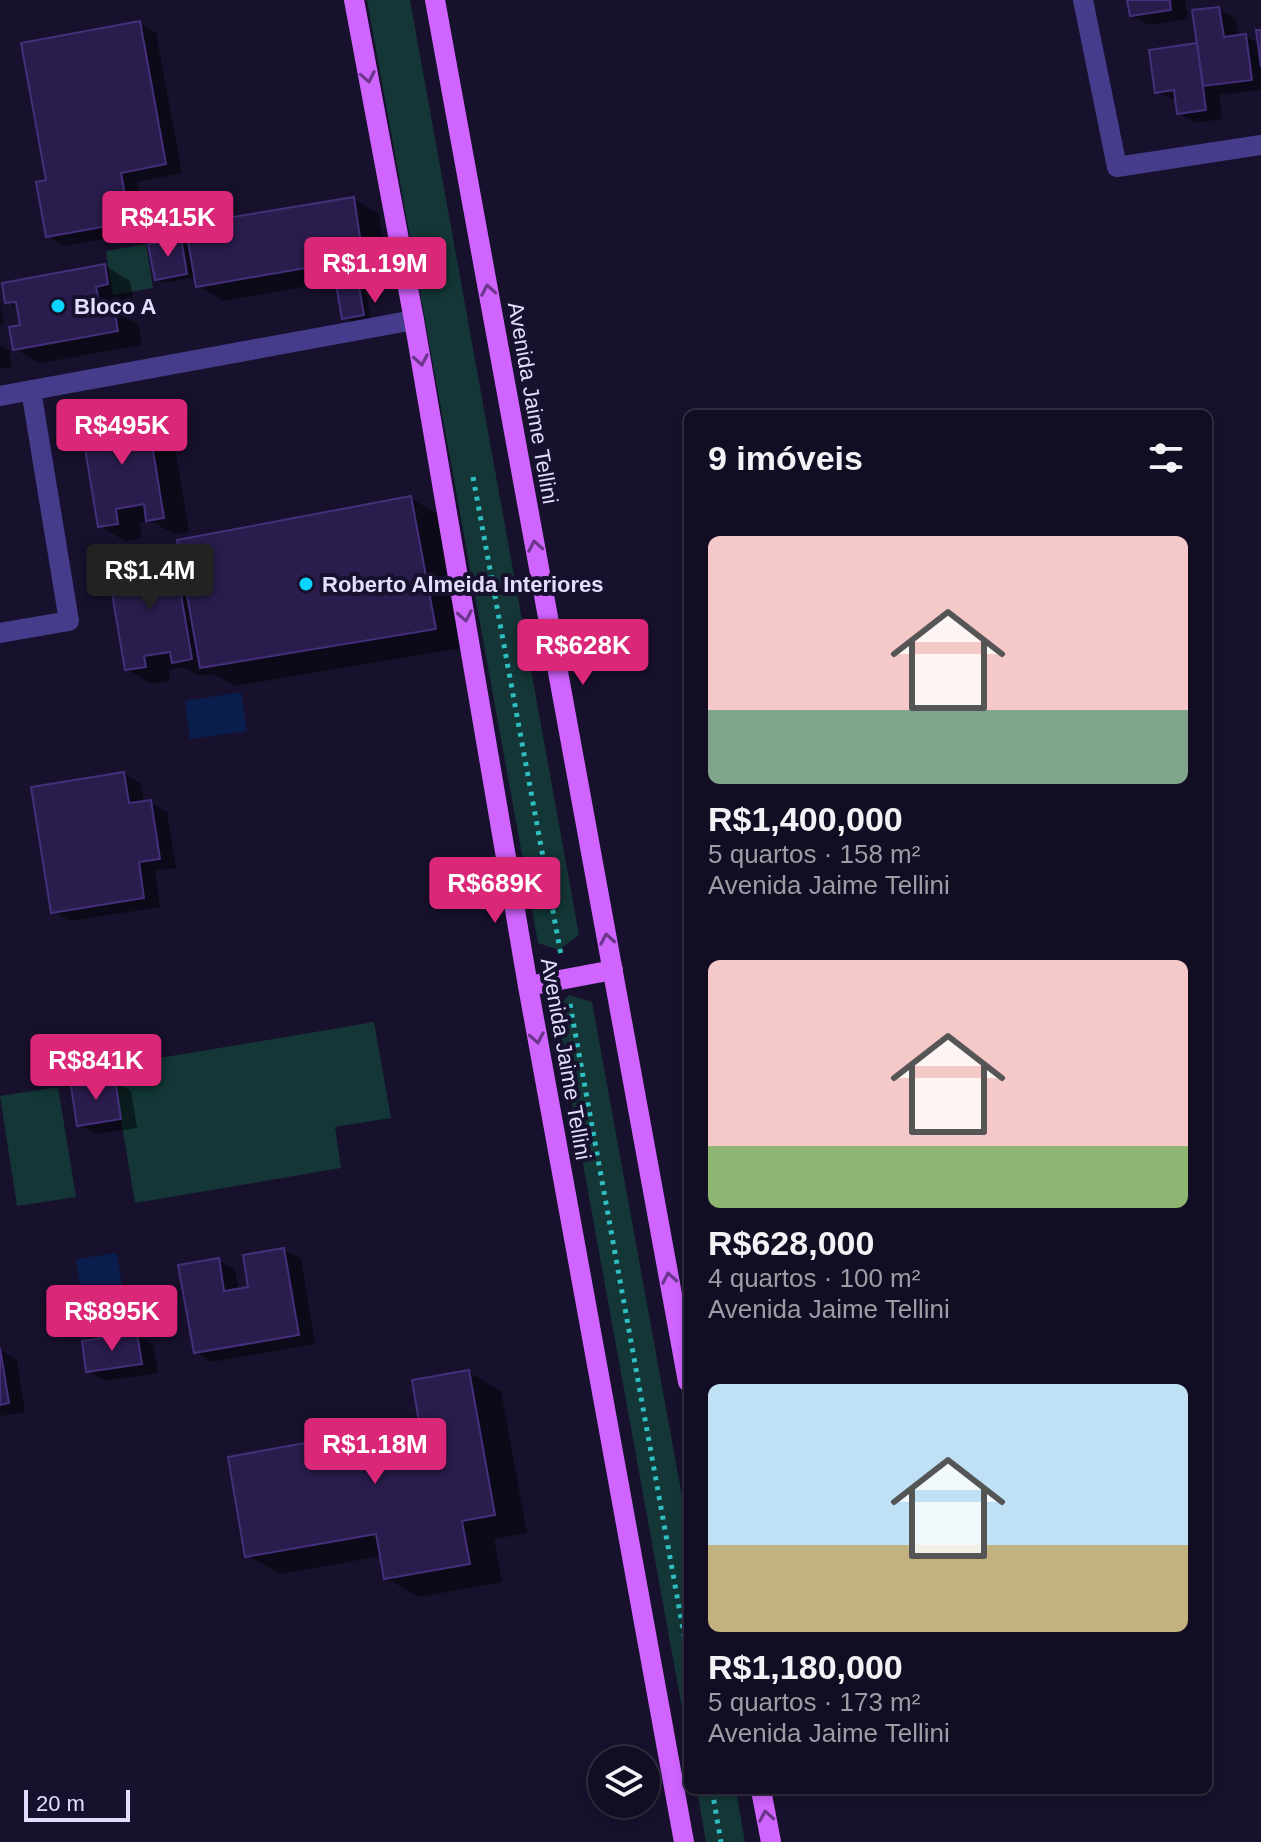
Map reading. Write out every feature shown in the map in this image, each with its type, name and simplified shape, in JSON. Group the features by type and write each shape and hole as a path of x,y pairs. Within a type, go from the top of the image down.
{"main road":[{"name":"Avenida Jaime Tellini","path":"354,0 414,320 528,986 684,1842"},
{"name":"Avenida Jaime Tellini","path":"435,0 684,1360"},
{"path":"528,986 613,970"},
{"path":"762,1794 771,1842"}],"street":[{"path":"1083,0 1117,167 1261,145"},
{"path":"0,396 414,320"},
{"path":"0,633 69,621 31,390"}],"path":[{"path":"471,466 684,1635"},
{"path":"713,1794 721,1842"}],"green space":[{"path":"367,0 410,0 579,935 559,950 538,943"},
{"path":"146,244 153,288 113,295 106,251"},
{"path":"569,995 592,1002 684,1507 684,1719 555,1010"},
{"path":"374,1022 391,1118 335,1127 341,1168 135,1203 112,1066"},
{"path":"58,1087 76,1197 17,1206 0,1096"},
{"path":"698,1794 737,1794 745,1842 706,1842"}],"water":[{"path":"241,692 247,731 190,739 185,701"},
{"path":"117,1253 127,1318 86,1325 76,1259"}],"building":[{"path":"1127,0 1170,0 1171,10 1130,16"},
{"path":"1219,7 1224,37 1246,34 1252,80 1203,86 1192,10"},
{"path":"140,21 166,164 121,173 130,222 46,237 36,182 46,180 21,43"},
{"path":"1256,30 1261,30 1261,67"},
{"path":"1197,43 1206,110 1177,114 1174,90 1155,93 1149,50"},
{"path":"354,197 363,258 196,287 185,225"},
{"path":"181,238 187,274 155,280 148,244"},
{"name":"Bloco A","path":"105,264 108,284 96,287 101,310 114,308 118,331 13,350 9,327 20,325 16,302 5,303 2,283"},
{"path":"356,269 364,315 342,319 334,273"},
{"path":"146,407 164,518 146,521 144,504 116,509 118,524 98,527 80,418 98,415 100,427 127,423 125,410"},
{"name":"Roberto Almeida Interiores","path":"411,496 436,629 200,668 177,540"},
{"path":"174,553 192,659 172,663 170,652 144,656 146,667 125,670 107,564 125,562 127,573 153,569 151,556"},
{"path":"124,772 129,803 151,800 160,859 139,862 144,898 51,913 31,787"},
{"path":"115,1079 121,1119 77,1126 71,1086"},
{"path":"284,1248 299,1335 194,1353 178,1265 219,1258 224,1291 248,1287 243,1255"},
{"path":"137,1333 142,1364 86,1372 82,1341"},
{"path":"0,1348 9,1403 0,1405"},
{"path":"469,1370 495,1515 462,1521 470,1564 384,1579 376,1534 245,1557 228,1457 419,1422 412,1380"}],"place":[{"name":"Bloco A","path":"58,306"},
{"name":"Roberto Almeida Interiores","path":"306,584"}]}
